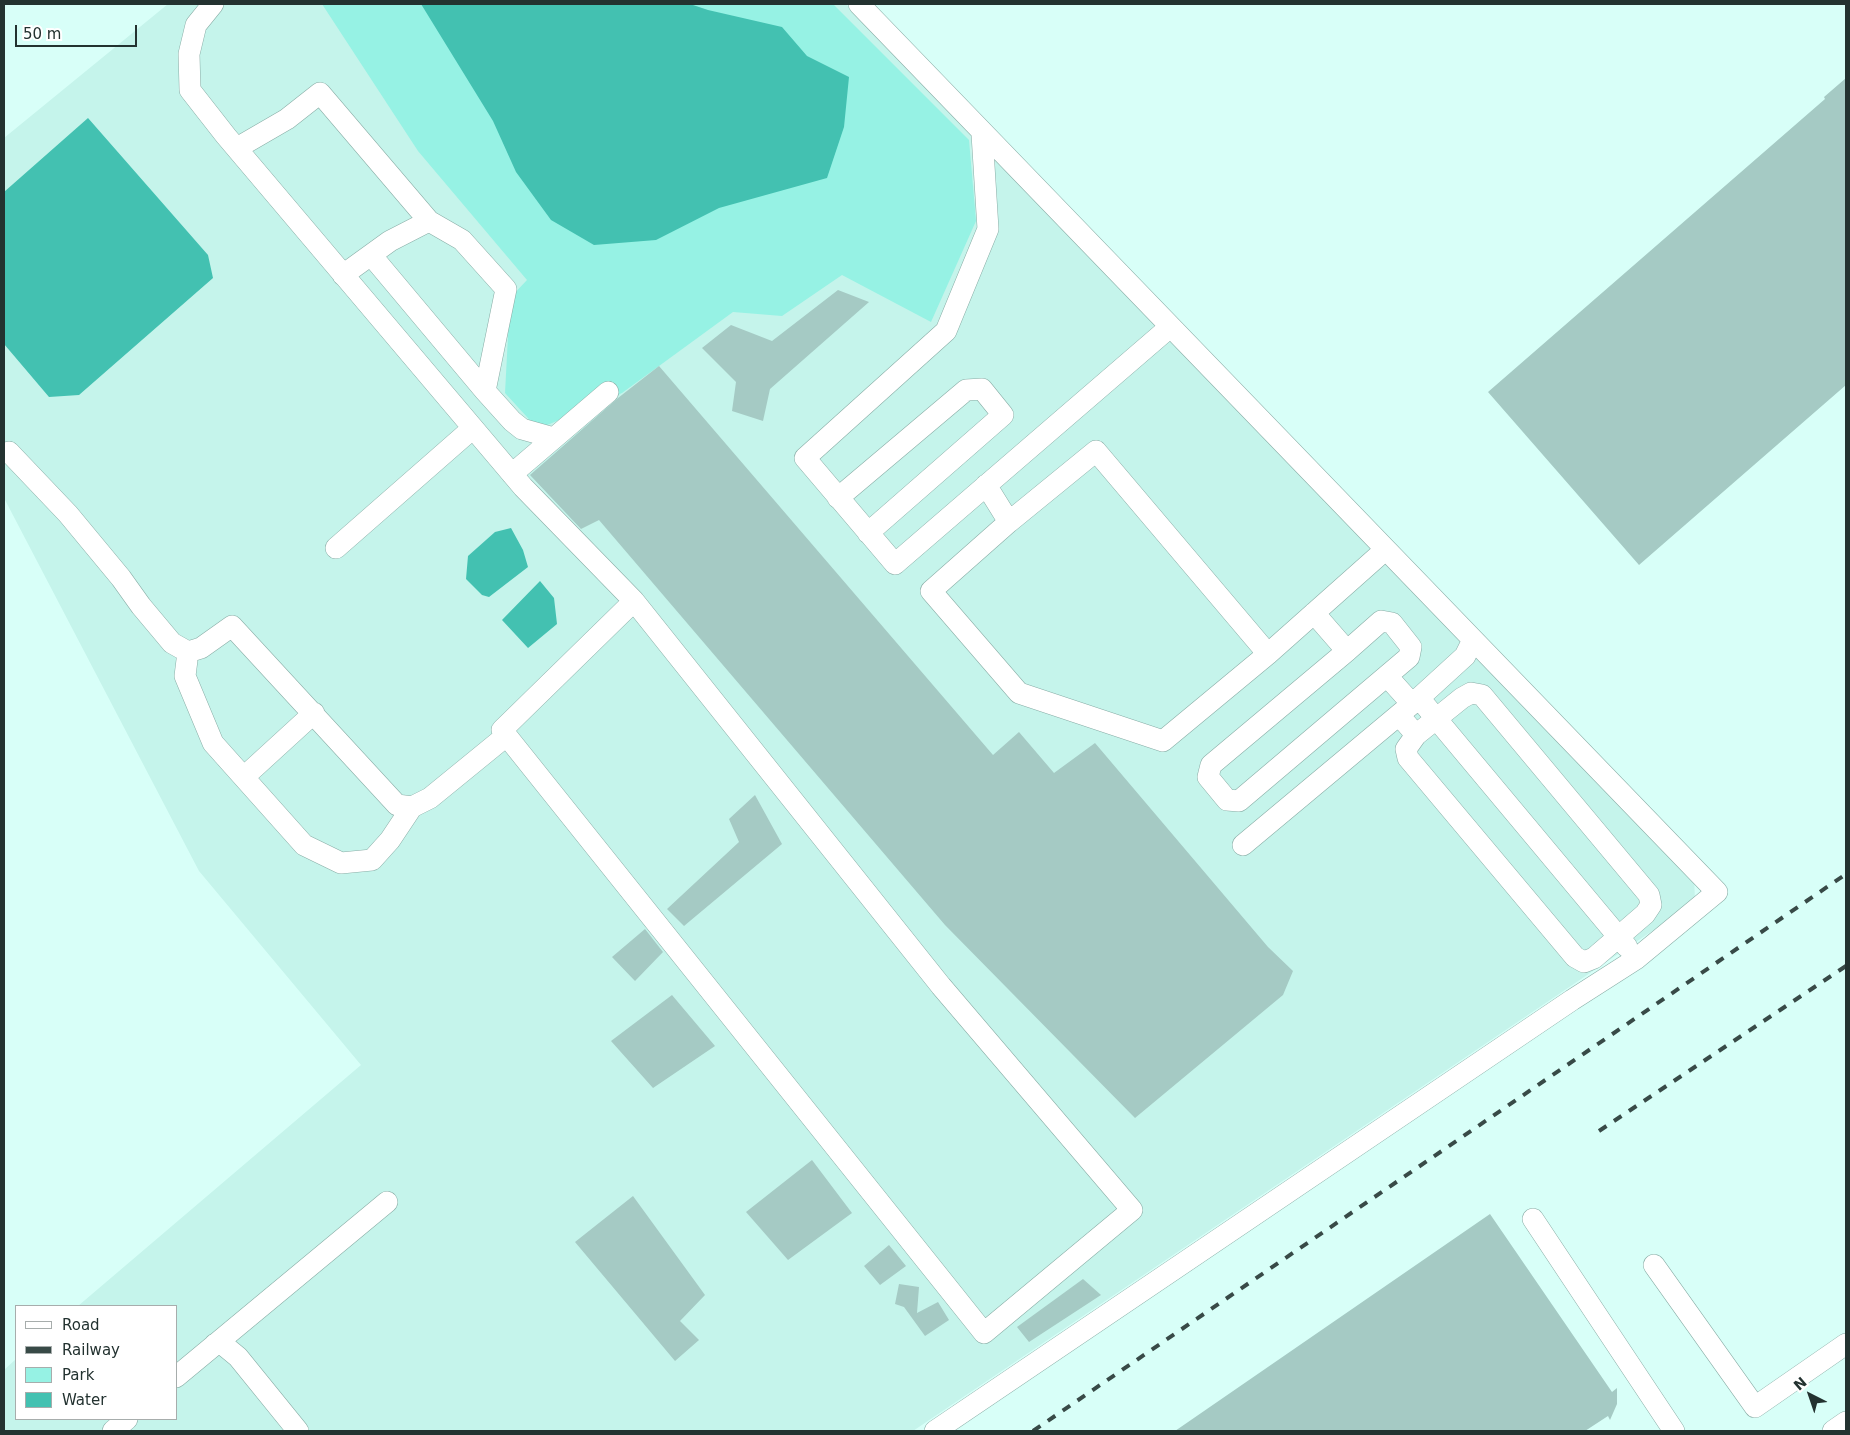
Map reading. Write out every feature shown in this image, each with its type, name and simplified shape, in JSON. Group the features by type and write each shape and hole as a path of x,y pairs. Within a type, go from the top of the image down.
{"street":[{"path":"213,4 196,25 189,54 190,90 343,275 512,474 634,601 941,986 1132,1210 984,1333 502,730 634,601"},
{"path":"858,4 1717,892 1636,959 935,1431"},
{"path":"237,148 287,120 320,93 429,221 462,240 506,289 485,391"},
{"path":"982,134 988,228 946,331 805,458 895,564 1170,328"},
{"path":"343,275 390,241 429,221"},
{"path":"371,255 512,421 522,429 554,438"},
{"path":"838,498 966,390 982,390 1003,415 868,533"},
{"path":"512,474 608,392"},
{"path":"336,548 473,428"},
{"path":"1268,654 1096,451 1009,522 931,591 1019,693 1163,741 1268,654 1385,550"},
{"path":"9,452 68,514 172,643 188,652 202,648 232,626 397,805 412,807"},
{"path":"986,485 1009,522"},
{"path":"1314,613 1347,651"},
{"path":"1381,621 1392,623 1412,647 1409,658 1240,801 1227,800 1208,777 1211,764 1347,651 1381,621"},
{"path":"1242,845 1410,706 1464,656 1473,640"},
{"path":"188,652 184,676 213,743 304,845 342,863 372,860 390,840 412,807 430,798 506,736"},
{"path":"1387,676 1410,706 1416,735"},
{"path":"1471,693 1482,696 1649,895 1652,905 1645,914 1594,958 1584,962 1574,957 1408,758 1406,749 1416,735 1437,718 1471,693"},
{"path":"1410,706 1437,718 1620,937 1636,959"},
{"path":"244,777 314,713"},
{"path":"178,1375 387,1202"},
{"path":"1534,1219 1674,1431"},
{"path":"1654,1265 1755,1407 1846,1344"},
{"path":"215,1344 221,1342 238,1357 298,1431"},
{"path":"113,1431 126,1420"},
{"path":"1833,1431 1846,1422"}],"shaded area":[{"path":"168,4 846,4 1694,873 1695,902 913,1431 4,1431 4,1370 15,1360 15,1420 178,1420 178,1305 79,1305 361,1065 199,871 4,498 4,138"}],"green space":[{"path":"322,4 833,4 969,140 976,221 931,322 842,275 782,316 733,312 622,393 538,429 505,393 510,298 527,280 418,151"}],"water":[{"path":"421,4 690,4 782,27 807,56 849,77 844,127 827,178 719,208 656,240 594,245 551,220 516,172 493,121"},
{"path":"88,118 208,255 213,278 79,395 49,397 4,344 4,192"},
{"path":"511,528 523,550 528,567 489,597 482,595 466,579 468,556 495,532"},
{"path":"540,581 554,598 557,624 528,648 502,620"}],"building":[{"path":"1846,78 1846,385 1639,565 1488,392 1825,99 1824,97"},
{"path":"838,290 869,302 770,389 763,421 732,411 736,382 702,348 731,325 772,341"},
{"path":"659,366 993,755 1019,732 1054,773 1095,743 1268,947 1293,971 1283,995 1135,1118 945,925 599,520 581,529 530,475 618,398"},
{"path":"755,795 782,844 684,926 667,909 739,842 729,819"},
{"path":"645,929 663,952 635,981 612,957"},
{"path":"672,995 715,1046 653,1088 611,1041"},
{"path":"812,1160 852,1213 788,1260 746,1212"},
{"path":"633,1196 705,1295 680,1321 699,1340 675,1361 575,1242"},
{"path":"1490,1214 1612,1392 1617,1388 1617,1404 1610,1420 1608,1416 1585,1431 1175,1431"},
{"path":"889,1245 906,1266 880,1285 864,1266"},
{"path":"1083,1279 1101,1295 1029,1342 1017,1327"},
{"path":"899,1284 919,1287 917,1313 938,1302 949,1320 925,1336 904,1307 895,1304"}],"railway":[{"path":"1033,1431 1846,874"},
{"path":"1599,1131 1846,966"}]}
